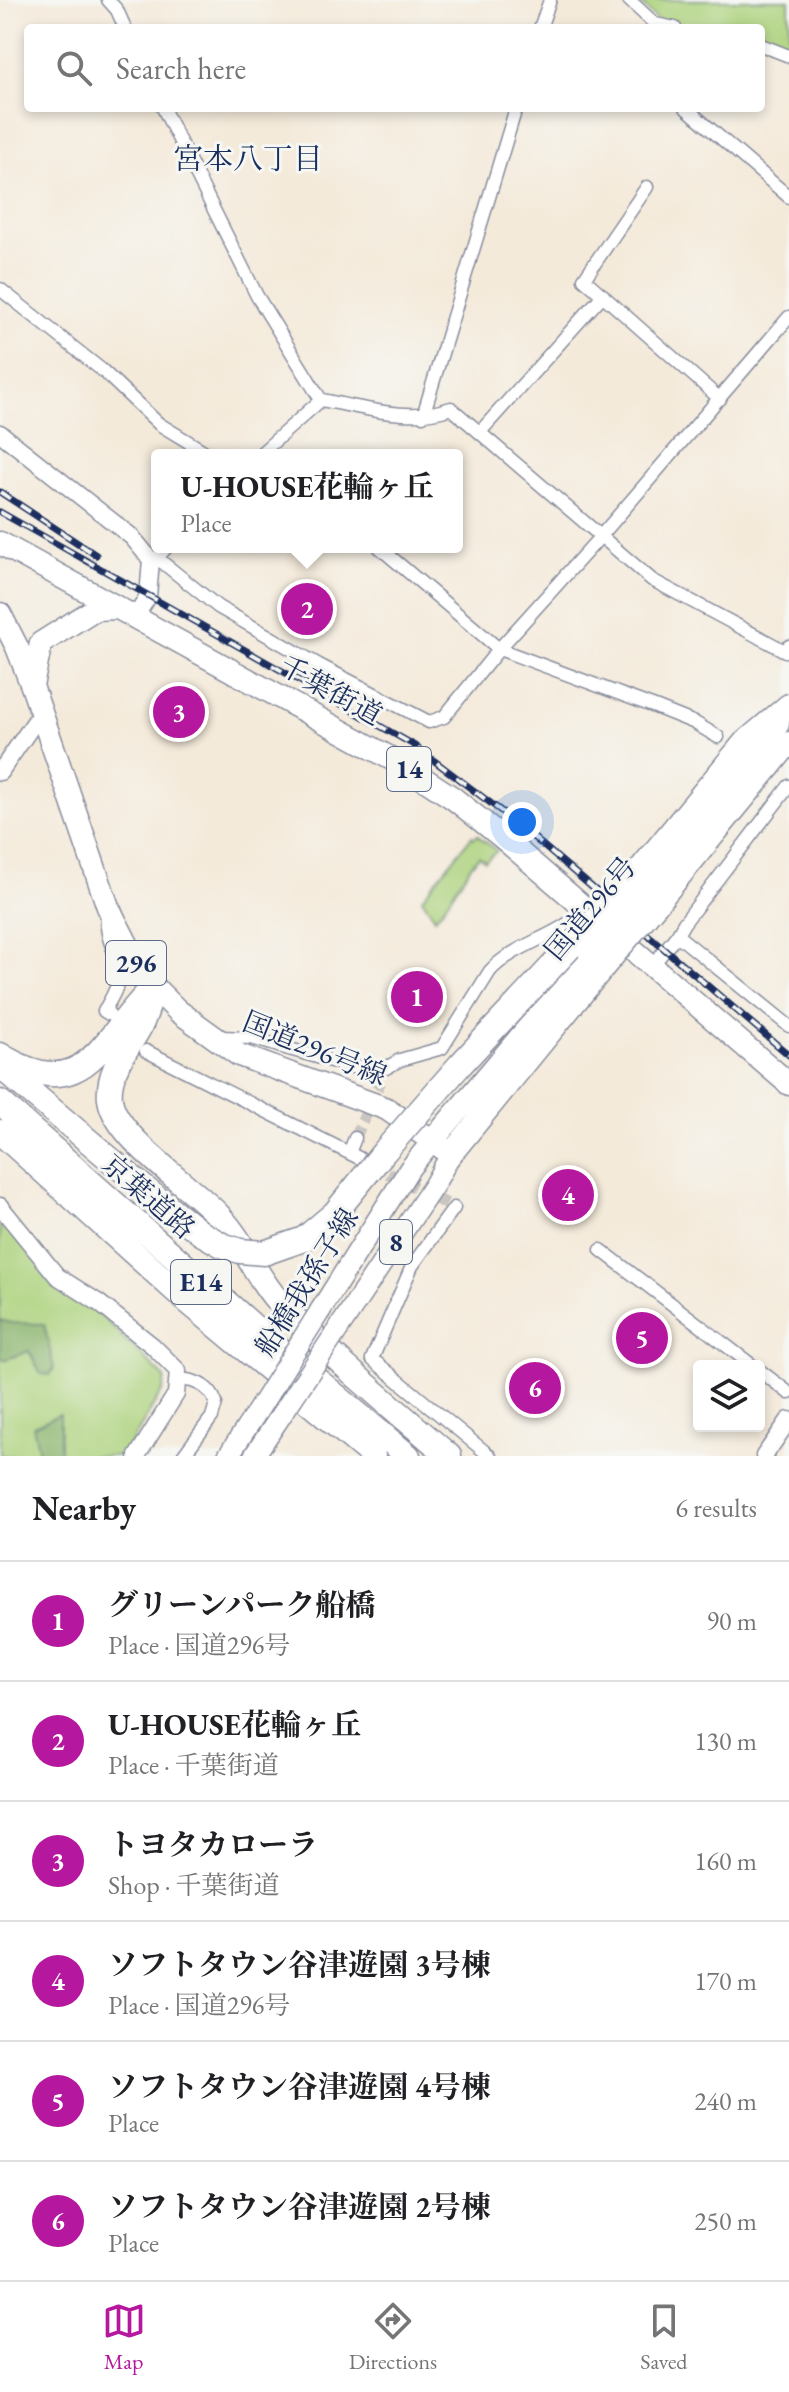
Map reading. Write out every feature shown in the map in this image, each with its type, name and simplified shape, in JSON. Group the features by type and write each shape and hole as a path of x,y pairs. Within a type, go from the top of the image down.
{"highway":[{"name":"千葉街道","path":"0,543 401,764 453,798 789,1084"},
{"path":"32,686 41,643 95,609 126,612"},
{"name":"国道296号線","path":"0,614 32,686 108,907 144,977 153,988 178,1011 239,1055 387,1109 451,1154"},
{"path":"0,1066 144,1188 201,1233 222,1245 240,1251 264,1253 304,1239 335,1213 459,1066 641,895 744,744 789,708"},
{"name":"国道296号","path":"451,1154 596,962 641,895 789,743"},
{"name":"国道296号","path":"433,1140 596,962"},
{"path":"0,1055 41,1074 72,1072 97,1055 153,988"},
{"path":"153,988 141,1025 114,1072 110,1100 114,1114 133,1139 229,1226 278,1301 343,1364 449,1456"},
{"name":"京葉道路","path":"0,1102 263,1335 408,1456"},
{"name":"京葉道路","path":"0,1132 185,1299 373,1456"},
{"path":"185,1299 350,1456"}],"main road":[{"name":"船橋我孫子線","path":"228,1456 410,1168 433,1140"},
{"name":"船橋我孫子線","path":"254,1456 434,1185 451,1154"}],"street":[{"path":"108,0 123,24"},
{"path":"541,24 550,0"},
{"path":"629,0 652,24"},
{"path":"765,47 789,56"},
{"path":"165,112 257,296 321,400 423,416 451,408 652,580 785,651 789,646"},
{"path":"423,416 515,112"},
{"path":"691,112 789,197"},
{"path":"647,187 584,279 720,399"},
{"path":"0,289 103,371 159,424 200,449"},
{"path":"480,432 603,295"},
{"path":"0,433 132,537 154,559 218,607 319,665 429,722 444,717 499,649 789,317"},
{"path":"269,449 321,400"},
{"path":"126,612 148,597 154,559 160,553"},
{"path":"386,553 499,649 695,723 718,737"},
{"path":"0,772 41,713"},
{"path":"652,966 788,791"},
{"path":"108,907 105,930 119,974 104,1011 109,1014"},
{"path":"212,1036 251,1038 352,1067 386,1068 400,1060 442,1048 500,960 561,928 585,909"},
{"path":"677,935 789,1026"},
{"path":"146,1051 354,1156 355,1138"},
{"path":"380,1082 386,1068"},
{"path":"0,1206 57,1276 99,1303 153,1346 178,1371 176,1394 137,1456"},
{"path":"454,1208 412,1266 372,1359 490,1456"},
{"path":"601,1250 745,1360"},
{"path":"765,1375 789,1393"},
{"path":"179,1379 194,1380 212,1393 216,1403 212,1417 183,1456"},
{"path":"764,1456 789,1420"}],"green space":[{"path":"636,0 789,0 789,50 765,41 765,24 675,24 658,20"},
{"path":"477,835 497,851 485,861 479,856 435,918 422,898 472,836"},
{"path":"0,1218 165,1378 163,1390 123,1456 0,1456"},
{"path":"0,1320 44,1324 54,1368 50,1375 41,1374 29,1351 4,1360 0,1355"},
{"path":"60,1414 60,1456 40,1456 33,1426"}],"tunnel":[{"path":"355,1138 380,1082"},
{"path":"372,1165 454,1208"}],"railway":[{"path":"0,492 96,555"},
{"path":"0,512 412,744 513,820 789,1055"}],"place":[{"name":"U-HOUSE花輪ヶ丘","path":"307,609"},
{"name":"トヨタカローラ","path":"179,712"},
{"name":"グリーンパーク船橋","path":"417,997"},
{"name":"ソフトタウン谷津遊園 3号棟","path":"568,1195"},
{"name":"ソフトタウン谷津遊園 4号棟","path":"642,1338"},
{"name":"ソフトタウン谷津遊園 2号棟","path":"535,1388"}],"district":[{"name":"宮本八丁目","path":"248,159"}]}
